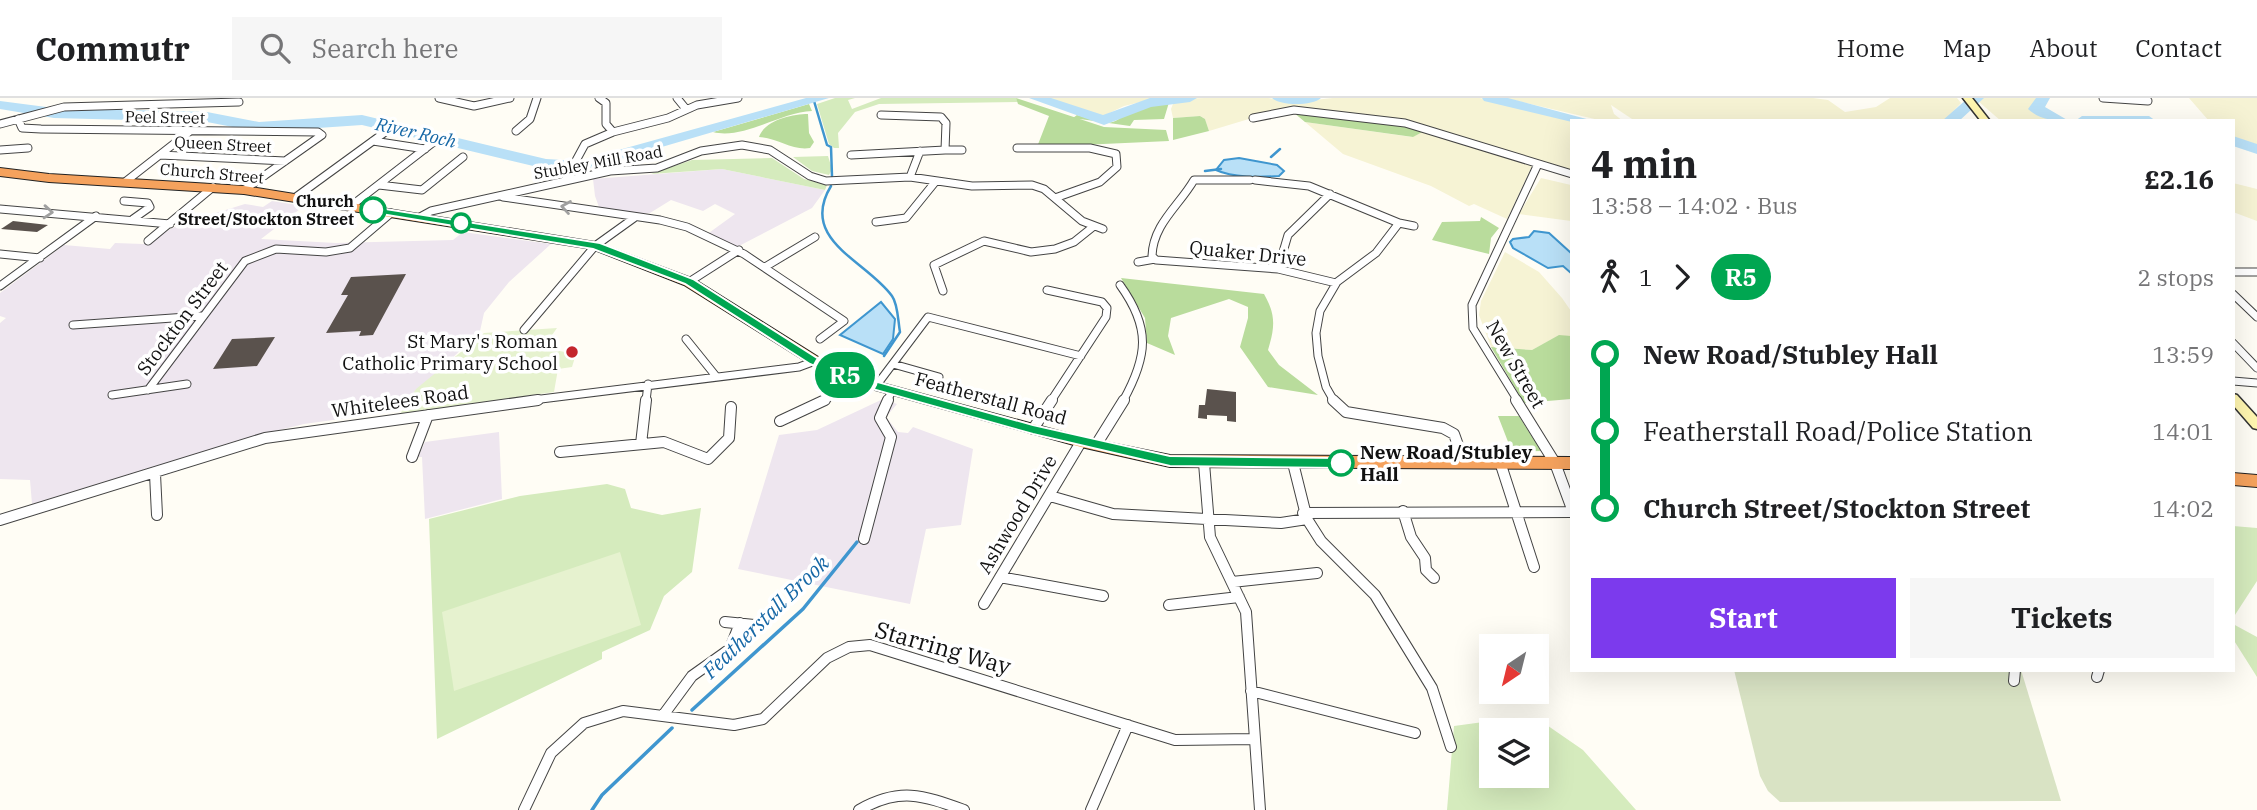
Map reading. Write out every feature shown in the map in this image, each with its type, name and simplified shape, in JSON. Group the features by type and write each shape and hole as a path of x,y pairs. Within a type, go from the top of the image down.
{"highway":[{"name":"Church Street","path":"0,172 244,190 420,217"},
{"name":"Featherstall Road","path":"420,217 596,246 689,282 815,362 869,384 1089,444 1170,461 1204,463 1564,463"},
{"path":"2235,479 2257,481"}],"street":[{"path":"52,110 61,98"},
{"path":"439,98 474,106 510,98"},
{"path":"530,130 517,129 530,119 537,98"},
{"path":"599,98 607,103 606,124 613,132"},
{"path":"677,98 679,104 686,109"},
{"path":"567,175 585,145 613,132 668,118 686,109 738,98"},
{"path":"1967,98 1984,119"},
{"path":"2103,98 2148,101"},
{"path":"0,124 64,107 239,102"},
{"path":"1253,118 1294,110 1405,123 1570,173"},
{"path":"881,116 938,113 946,123 945,150"},
{"name":"Peel Street","path":"18,119 22,128 318,132 322,135 285,161"},
{"path":"296,197 388,130"},
{"path":"125,182 189,132"},
{"path":"373,141 425,149"},
{"path":"351,206 435,141"},
{"name":"Stubley Mill Road","path":"420,217 431,211 567,175 650,170 701,150 742,145 770,150 810,176 826,181 910,177 972,186 1032,185 1055,198 1082,221 1103,229"},
{"path":"0,150 28,148"},
{"path":"1017,148 1090,148 1116,154 1124,149"},
{"path":"854,153 962,150"},
{"path":"910,177 920,151"},
{"path":"1055,198 1107,178 1117,167 1116,154"},
{"name":"Queen Street","path":"160,155 285,161"},
{"path":"379,184 422,190 463,157"},
{"path":"244,190 285,161"},
{"name":"New Street","path":"1538,164 1472,305 1474,328 1564,463 1570,498"},
{"path":"1138,262 1156,260 1151,249 1159,228 1186,196 1194,180 1296,183 1331,194 1399,223 1415,226"},
{"path":"877,231 879,222 906,220 936,181"},
{"path":"148,241 213,187"},
{"path":"1278,269 1278,253 1286,234 1331,194"},
{"path":"496,195 634,218 655,216 739,250 844,321 820,339"},
{"path":"124,201 148,203 150,207 134,219"},
{"path":"438,220 455,205"},
{"path":"0,209 170,223"},
{"path":"0,217 10,210"},
{"name":"Stockton Street","path":"148,390 201,316 245,261 276,249 326,252 350,248 391,213"},
{"path":"0,286 96,216"},
{"path":"524,330 596,246 634,218"},
{"path":"1399,223 1375,254 1336,283 1316,323 1315,347 1334,404 1346,412 1361,416 1424,422 1443,428 1454,434 1464,462"},
{"path":"950,284 942,289 935,274 933,260 984,238 1031,252 1045,251 1074,242 1094,226"},
{"path":"765,267 815,237"},
{"path":"689,282 739,250"},
{"path":"0,254 40,258"},
{"name":"Quaker Drive","path":"1156,260 1278,269 1336,283"},
{"path":"2235,272 2257,272"},
{"name":"Ashwood Drive","path":"984,604 1050,496 1136,381 1144,352 1141,316 1133,299 1120,285"},
{"path":"1033,429 1106,317 1108,308 1102,302 1047,290"},
{"path":"2235,296 2257,317"},
{"path":"73,325 201,316"},
{"path":"780,421 869,384 893,364 928,317 1081,356"},
{"path":"686,339 715,375"},
{"path":"2235,345 2257,368"},
{"name":"Whitelees Road","path":"0,520 265,438 715,375 799,367 815,362"},
{"path":"893,364 939,377"},
{"path":"2235,381 2257,383"},
{"path":"111,395 187,384"},
{"path":"641,444 648,384"},
{"path":"864,539 891,437 880,418 892,391"},
{"path":"2235,400 2257,425"},
{"path":"561,452 664,442 708,459 729,438 731,407"},
{"path":"412,457 428,415"},
{"path":"1500,461 1534,567"},
{"path":"1204,463 1210,537 1246,612 1260,810"},
{"path":"1293,463 1305,516 1321,541 1375,595 1432,688 1451,747"},
{"path":"155,474 158,514"},
{"path":"1050,496 1113,514 1282,523 1305,516 1403,511 1570,510"},
{"path":"1403,511 1411,537 1425,558 1426,570 1434,578"},
{"path":"1232,582 1317,573"},
{"path":"1000,577 1103,596"},
{"path":"1169,605 1239,597"},
{"path":"725,622 754,625"},
{"path":"664,714 692,676 730,649 740,623"},
{"name":"Starring Way","path":"524,810 551,753 578,727 611,712 664,714 734,725 764,719 827,658 849,647 870,645 1175,740 1255,739"},
{"path":"1251,691 1415,733"},
{"path":"1091,810 1128,725"},
{"path":"859,810 876,799 910,792 964,810"}],"shaded area":[{"path":"1044,98 1157,98 1124,106 1101,117"},
{"path":"1268,98 1295,102 1333,98 1480,98 1570,119 1570,172 1434,129 1295,109 1272,112 1209,131 1205,119 1200,116 1173,118 1171,109 1175,99"},
{"path":"1505,98 1813,98 1828,100 1845,112 1876,107 1890,98 1957,98 1961,103 1946,119 1632,119 1611,105 1614,114 1620,119 1594,119"},
{"path":"1982,98 2037,98 2033,110 2053,119 1999,119 1978,101"},
{"path":"2189,98 2257,98 2257,147 2235,140 2235,119 2207,119"},
{"path":"1305,122 1412,137 1428,129 1528,162 1532,166 1507,219 1474,204 1469,206 1431,186 1343,154"},
{"path":"722,169 825,190 812,208 737,247 706,235 735,214 715,204 703,211 671,200 650,213 631,214 599,207 595,196 593,179"},
{"path":"1541,178 1570,185 1570,221 1519,214"},
{"path":"2235,184 2257,189 2257,221 2235,213"},
{"path":"272,201 304,206 261,239 336,243 453,240 463,232 551,244 509,282 484,313 480,331 398,411 304,424 243,439 32,504 30,480 0,479 0,323 6,318 0,316 0,293 64,245 110,249 115,243 143,244 180,224 245,204 263,207"},
{"path":"1505,252 1539,272 1562,298 1570,310 1570,336 1558,336 1532,350 1491,347 1479,315 1481,301"},
{"path":"883,399 897,404 886,417 898,432 908,433 913,427 973,449 961,525 926,529 910,604 738,569 779,435 817,430"},
{"path":"499,432 502,499 425,519 422,457 418,457 425,442"}],"green space":[{"path":"835,98 855,98 848,100 852,109 881,98 1016,98 1018,102 879,104 855,112 838,133 839,148 834,148 829,144 817,104"},
{"path":"1016,98 1104,127 1166,130 1169,141 1037,147 1049,116 1018,104"},
{"path":"1170,99 1164,119 1134,120 1130,126 1105,123 1118,120 1130,108"},
{"path":"809,104 812,111 737,132 713,132"},
{"path":"1293,112 1428,129 1413,137 1305,122"},
{"path":"808,114 809,133 814,142 810,148 797,148 759,137 773,122 794,115"},
{"path":"1077,115 1100,122 1073,118"},
{"path":"1200,116 1205,119 1209,131 1173,140 1173,118"},
{"path":"828,156 832,169 829,175 812,171 793,157"},
{"path":"772,158 804,179 827,185 825,190 722,169 651,174 692,160"},
{"path":"1481,217 1499,228 1491,238 1489,254 1432,240 1442,222 1480,221"},
{"path":"1121,278 1264,294 1271,308 1273,321 1268,350 1279,365 1318,395 1268,387 1240,347 1248,318 1248,307 1229,299 1171,318 1168,336 1175,355 1147,343 1145,318"},
{"path":"557,328 543,348 576,354 572,367 558,369 554,392 400,414 416,389 484,333"},
{"path":"1559,335 1570,336 1570,399 1524,403 1491,347 1532,350"},
{"path":"1498,416 1519,416 1541,451 1512,452"},
{"path":"607,484 625,489 631,508 662,515 701,508 692,572 664,596 650,630 602,652 602,659 437,739 429,519 520,496"},
{"path":"2235,526 2257,528 2257,581 2235,615"},
{"path":"620,552 641,625 454,691 442,612"},
{"path":"2235,625 2257,637 2257,677 2235,642"},
{"path":"1734,672 2022,672 2061,801 1780,802 1768,791 1760,776"},
{"path":"1479,723 1479,788 1549,788 1549,727 1583,750 1636,810 1447,810 1454,726"}],"water":[{"path":"1239,158 1277,165 1284,171 1279,176 1255,177 1216,170 1224,160"},
{"path":"1534,231 1549,233 1570,252 1570,272 1563,266 1548,268 1513,248 1510,242 1513,239 1529,237"},
{"path":"881,302 895,319 893,339 883,354 840,335"}],"building":[{"path":"13,221 48,225 37,232 1,229"},
{"path":"406,274 373,335 359,336 361,331 326,333 348,295 341,295 351,277"},
{"path":"275,337 257,366 213,369 232,339"},
{"path":"1207,389 1236,392 1236,422 1227,421 1227,416 1207,415 1207,419 1198,418 1199,405 1205,405"}],"waterway":[{"name":"River Roch","path":"0,105 54,113 207,117 259,127 362,120 546,164 580,166 822,98"},
{"name":"River Roch","path":"1036,98 1104,120 1146,104 1166,99 1190,98"},
{"name":"River Roch","path":"1279,98 1314,98"},
{"name":"River Roch","path":"1489,98 1578,119"},
{"name":"River Roch","path":"1951,119 1977,98"},
{"name":"River Roch","path":"2043,98 2036,109 2058,119"},
{"name":"Featherstall Brook","path":"814,101 827,145 831,147 832,176"},
{"name":"River Roch","path":"2235,142 2257,149"},
{"path":"1271,157 1280,149"},
{"path":"1205,171 1221,169"},
{"name":"Featherstall Brook","path":"831,186 823,205 823,221 829,235 881,283 895,303 900,332 884,356"},
{"name":"Featherstall Brook","path":"692,710 803,609 857,542"},
{"name":"Featherstall Brook","path":"592,810 602,795 672,728"}],"bus line":[{"name":"R5","path":"373,210 596,246 689,282 738,310 815,362 862,382 1033,429 1170,461 1341,463"}],"place":[{"name":"Church Street/Stockton Street","path":"373,210"},
{"name":"St Mary's Roman Catholic Primary School","path":"572,352"},
{"name":"New Road/Stubley Hall","path":"1341,463"}]}
